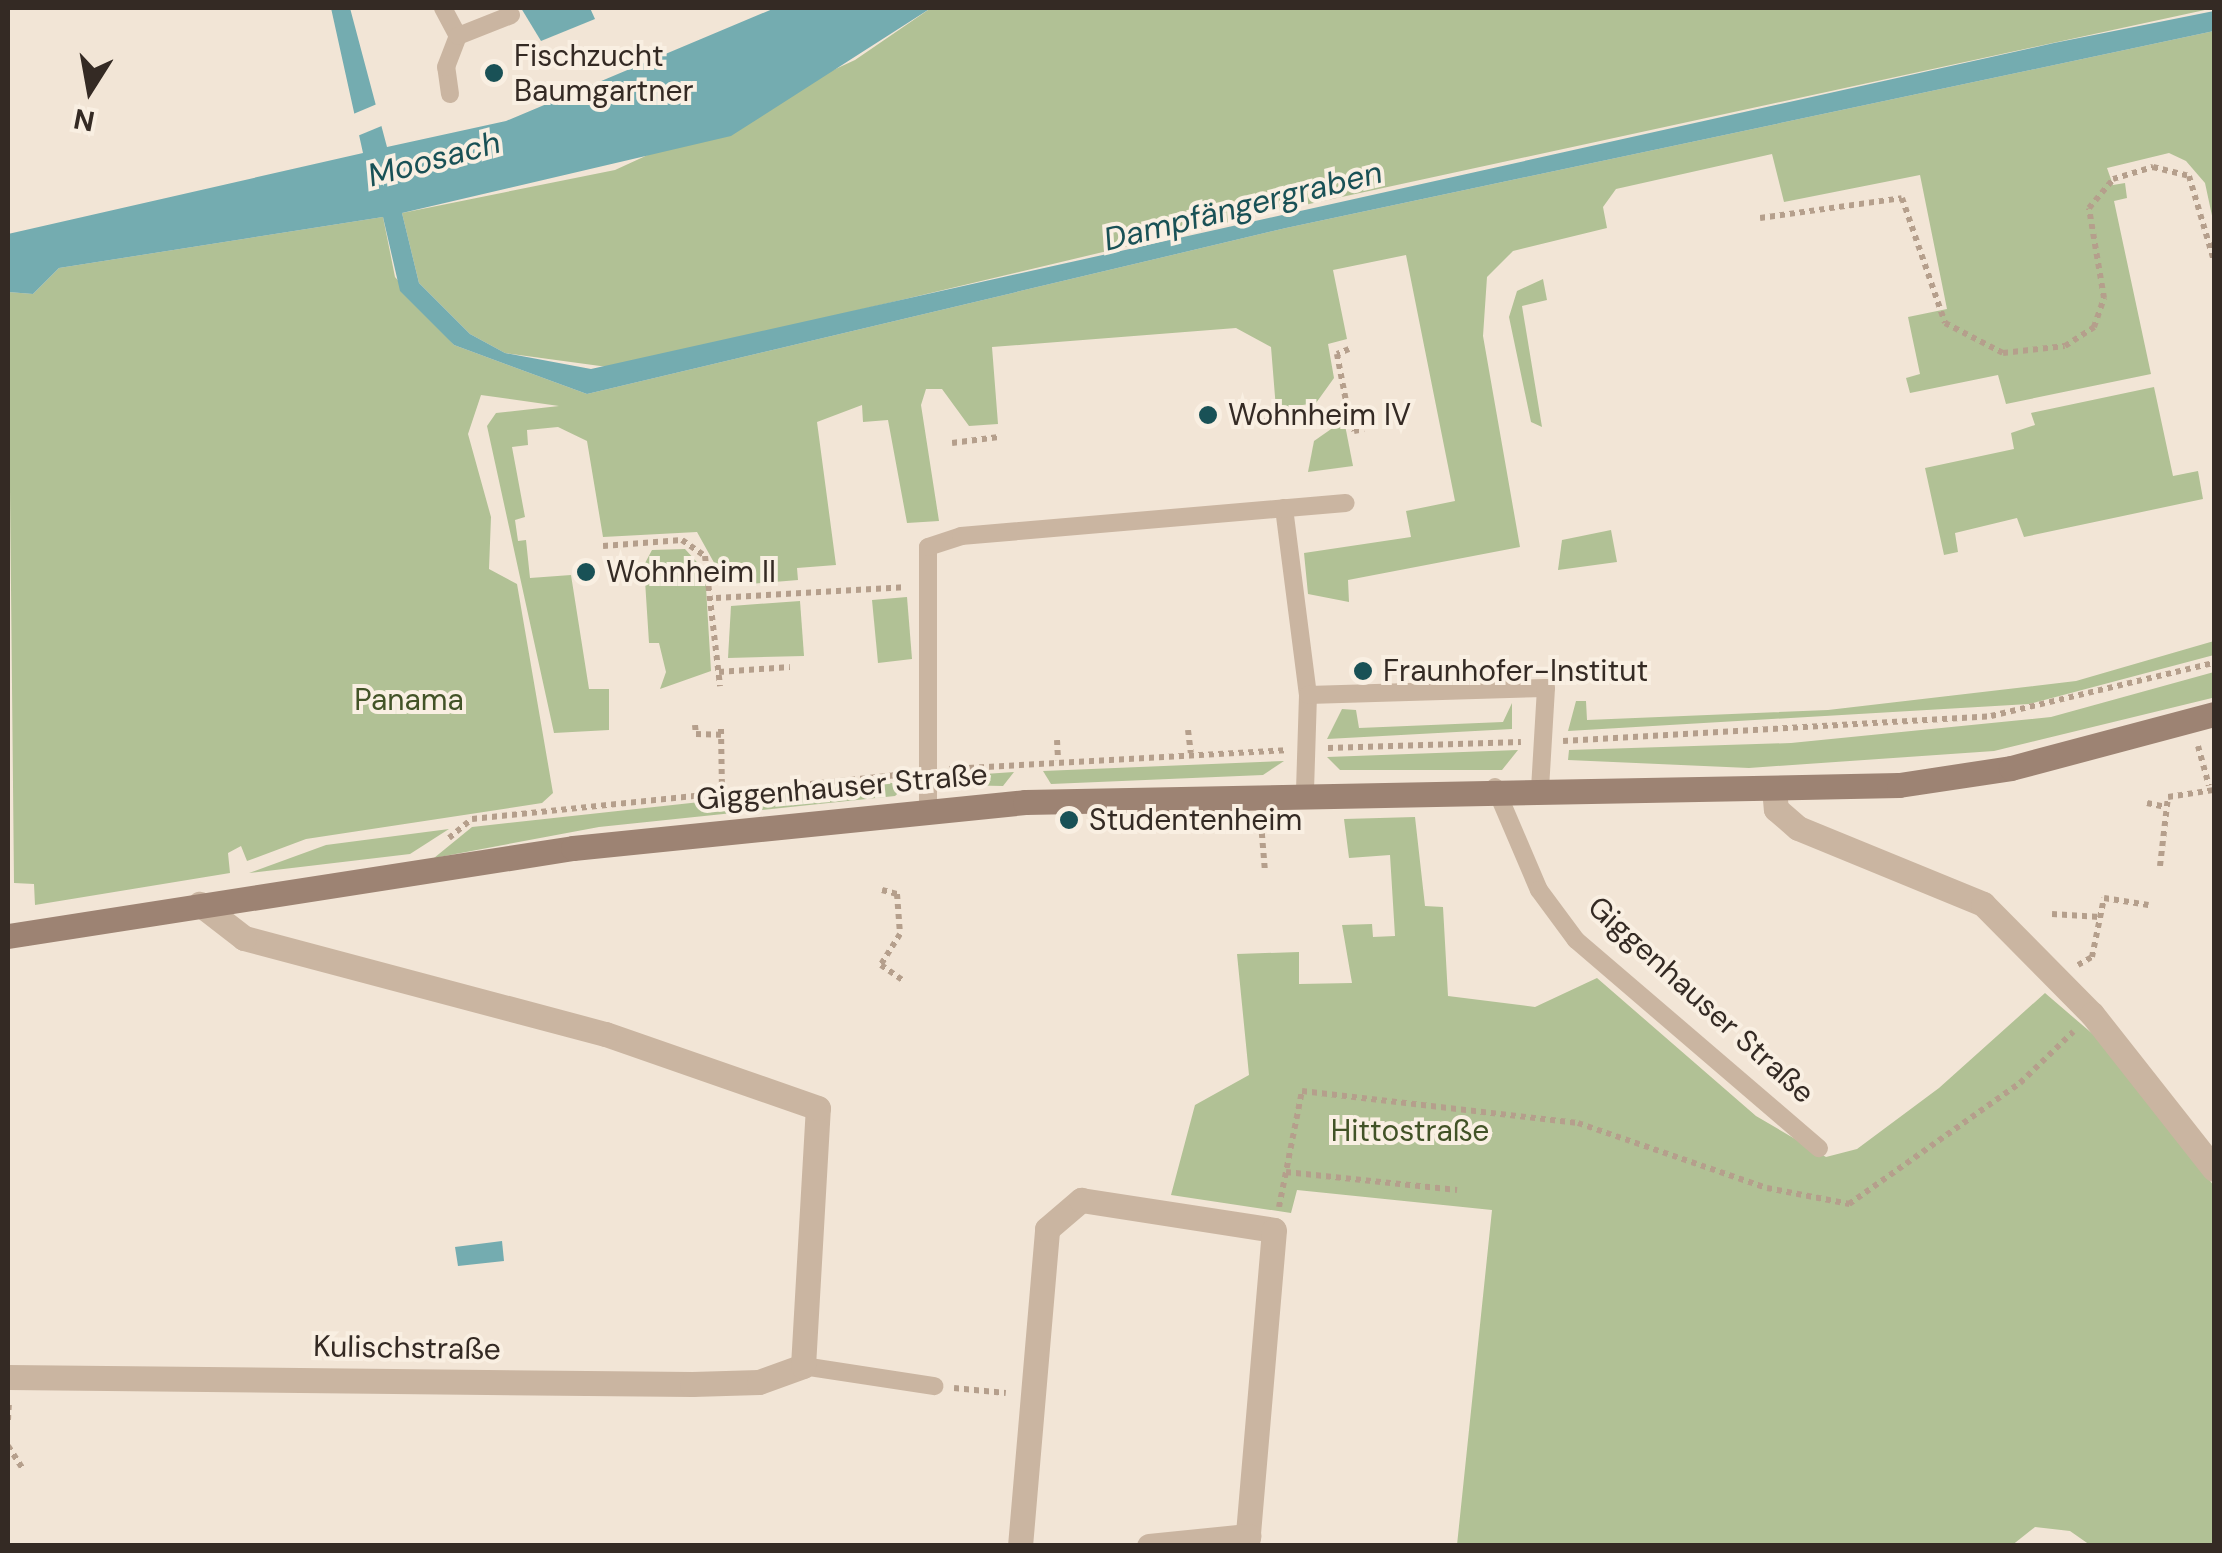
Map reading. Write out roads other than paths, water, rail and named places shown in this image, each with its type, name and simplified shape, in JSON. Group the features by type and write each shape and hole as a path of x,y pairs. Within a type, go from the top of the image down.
{"main road":[{"name":"Giggenhauser Straße","path":"8,936 573,848 928,811 1305,792 1495,787 1774,788 1997,770 2214,714"}],"street":[{"path":"1774,788 1776,808 1798,828 1967,892 2055,978 2164,1096 2214,1168"},
{"path":"200,904 244,938 401,987 605,1034 818,1108 803,1366"},
{"path":"1020,1546 1047,1229 1068,1204 1097,1200 1274,1230 1247,1541 1149,1546"},
{"name":"Kulischstraße","path":"8,1378 692,1384 758,1382 803,1366"}],"lane":[{"path":"442,8 458,36"},
{"path":"450,94 446,66 458,36 511,14"},
{"path":"928,811 931,770 924,586 928,547 942,539 1346,503"},
{"path":"1284,508 1308,695 1305,792"},
{"path":"1308,695 1546,688 1540,788"},
{"name":"Giggenhauser Straße","path":"1495,787 1539,890 1576,940 1819,1148"},
{"name":"Kulischstraße","path":"803,1366 934,1386"}],"water":[{"name":"Moosach","path":"331,8 350,8 387,147 506,121 775,8 931,8 731,136 402,213 419,283 470,334 505,353 591,369 2054,43 2214,11 2214,31 1286,228 587,394 454,345 400,291 383,217 59,268 33,294 8,292 8,234 363,153"},
{"path":"521,8 590,8 595,19 541,41"},
{"path":"502,1241 504,1261 458,1266 455,1247"}],"place":[{"name":"Fischzucht Baumgartner","path":"494,73"},
{"name":"Wohnheim IV","path":"1208,415"},
{"name":"Wohnheim II","path":"586,572"},
{"name":"Fraunhofer-Institut","path":"1363,671"},
{"name":"Studentenheim","path":"1069,820"}],"water label":[{"name":"Dampfängergraben","path":"1243,206"}],"park label":[{"name":"Panama","path":"409,700"},
{"name":"Hittostraße","path":"1410,1131"}]}
